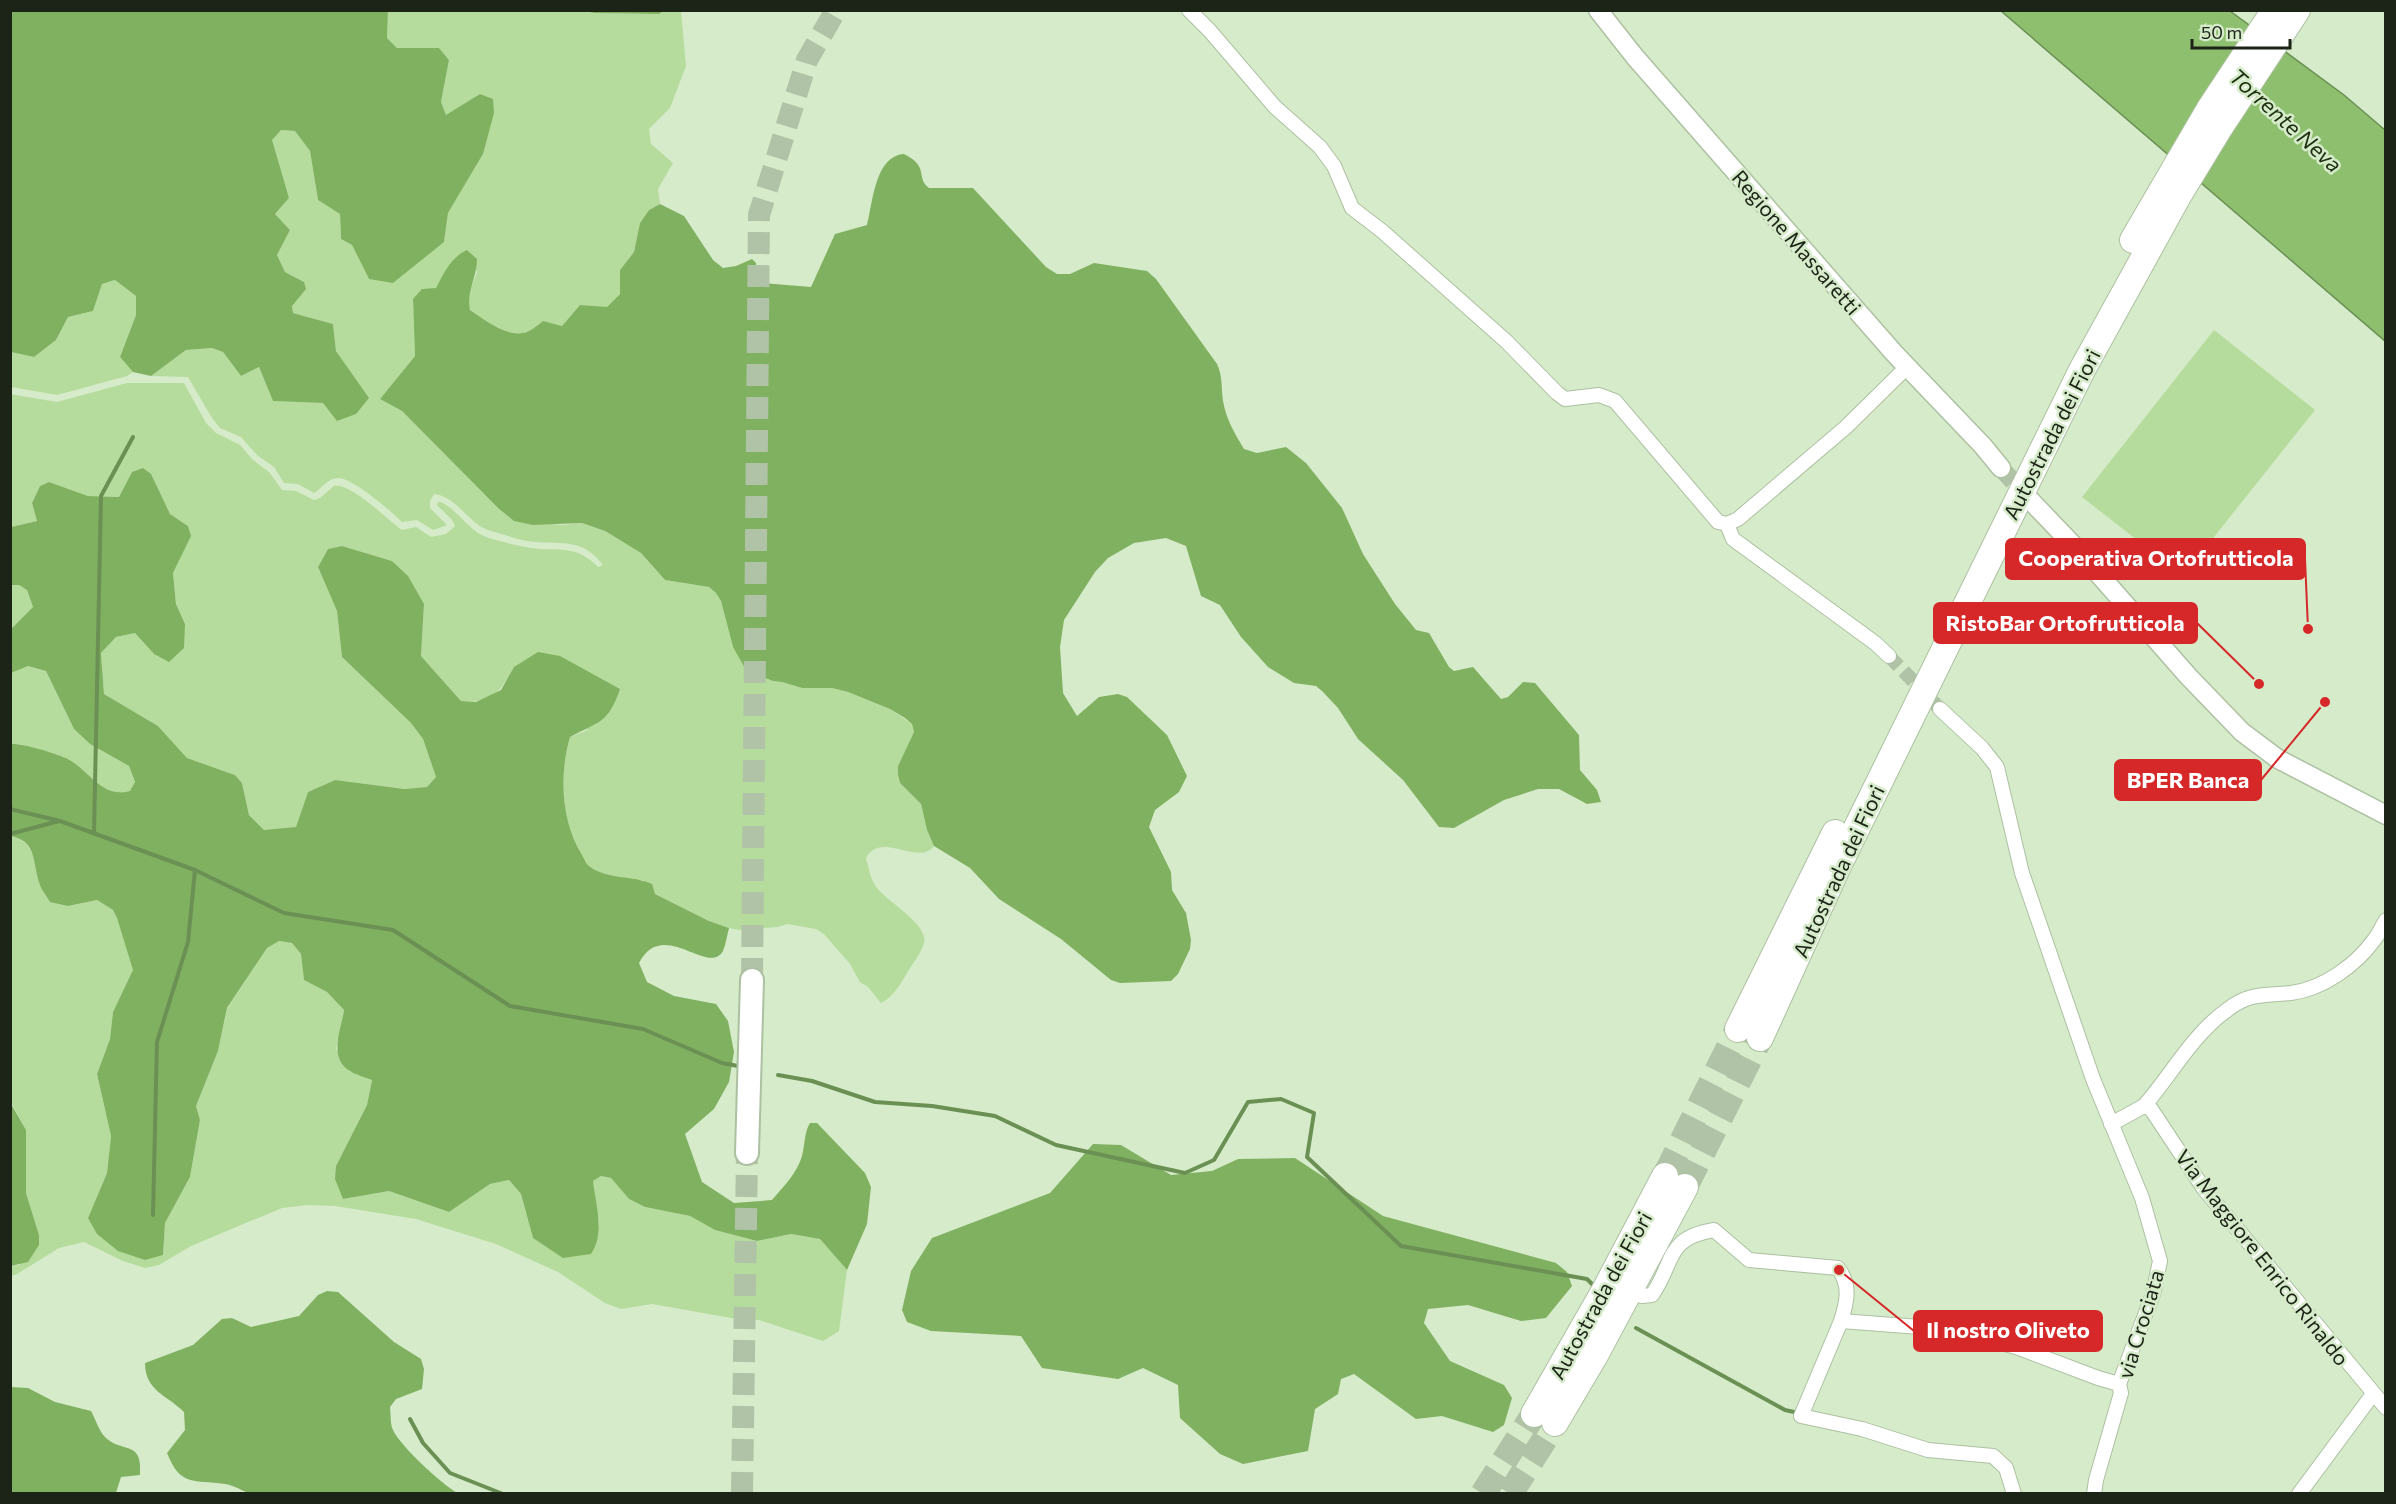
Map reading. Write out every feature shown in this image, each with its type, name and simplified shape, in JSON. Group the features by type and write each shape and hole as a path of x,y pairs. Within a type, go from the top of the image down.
{"highway":[{"path":"2209,110 2229,62 2256,10"},
{"name":"Autostrada dei Fiori","path":"1749,1033 1838,866 1965,604 2151,207 2209,110 2275,10"},
{"name":"Autostrada dei Fiori","path":"2075,366 2220,127 2297,10"},
{"name":"Autostrada dei Fiori","path":"1545,1418 1605,1290 1675,1181"}],"main road":[{"path":"747,1153 752,980"}],"street":[{"path":"1189,10 1275,107 1320,147 1334,166 1352,208 1382,231 1507,342 1565,399 1599,395 1615,401 1705,510 1718,522 1727,525 1738,519 1846,428 1907,366"},
{"name":"Regione Massaretti","path":"1598,10 1643,66 1907,366 2001,468"},
{"path":"2031,501 2074,546 2180,668 2242,732 2278,759 2385,815"},
{"path":"1727,525 1732,539 1875,643 1889,656"},
{"name":"via Crociata","path":"1940,709 1982,748 1997,767 2022,873 2049,947 2060,988 2110,1124 2142,1198 2160,1261 2153,1294 2119,1384 2121,1393 2094,1494"},
{"path":"2110,1124 2144,1106 2203,1030 2227,1010 2246,998 2259,994 2302,991 2330,979 2349,965 2374,940 2385,920"},
{"name":"Via Maggiore Enrico Rinaldo","path":"2144,1106 2151,1109 2204,1189 2385,1408"},
{"path":"1641,1296 1652,1295 1676,1248 1683,1241 1696,1233 1714,1230 1749,1260 1838,1268 1846,1278 1847,1302 1801,1416 1862,1429 1928,1450 1993,1456 2006,1468 2014,1494"},
{"path":"1841,1321 1959,1330 2019,1347 2119,1384"},
{"path":"2299,1494 2373,1394"}],"shaded area":[{"path":"586,10 594,13 659,14 664,11 681,11 686,66 670,108 649,129 651,144 673,163 658,189 660,204 649,210 640,223 634,252 620,270 620,294 607,308 580,305 562,326 543,322 527,332 512,333 497,327 470,310 467,297 477,272 468,250 461,253 452,262 436,288 413,299 415,356 380,399 402,411 499,509 514,521 562,525 582,523 605,531 641,553 665,580 709,587 721,601 733,647 773,681 802,688 832,688 848,692 890,709 912,724 914,732 898,766 900,783 921,804 927,830 934,846 919,853 881,847 873,850 866,858 875,885 882,894 914,921 924,936 924,943 898,988 881,1003 868,987 860,982 850,964 824,934 816,929 787,924 778,927 739,930 729,928 709,921 655,894 643,880 615,877 600,873 589,866 574,841 569,827 563,782 566,751 570,737 588,730 514,667 499,689 488,698 461,701 421,656 424,605 392,561 342,546 328,549 318,567 337,611 342,657 411,723 423,739 436,777 428,787 406,789 335,780 308,792 296,828 264,830 249,815 242,783 235,775 187,758 158,726 104,694 101,653 116,637 135,633 154,654 185,624 176,604 173,573 190,536 188,526 170,514 151,475 132,472 119,497 88,496 49,482 40,486 32,503 37,521 11,527 10,394 57,402 127,383 184,383 206,423 216,433 240,445 253,460 269,472 282,490 296,491 314,500 320,498 334,486 341,487 359,496 402,530 416,527 431,537 446,534 455,526 437,505 441,502 476,531 489,538 536,549 572,551 581,554 598,567 603,565 586,549 577,546 527,541 483,528 443,496 434,494 430,501 430,508 447,525 433,530 417,520 402,522 372,496 345,479 331,480 314,493 298,484 284,483 274,467 257,455 241,437 220,428 188,377 151,376 186,350 212,348 223,352 241,376 259,367 273,401 323,403 368,398 336,351 333,324 293,313 292,306 304,282 285,272 277,255 290,230 275,214 289,198 271,140 281,130 295,131 310,151 318,200 340,214 341,239 352,245 369,279 444,242 448,213 483,154 446,116 441,102 449,60 439,48 397,48 387,38 388,11"},
{"path":"664,10 659,14 586,11"},
{"path":"14,11 388,11 387,38 397,48 439,48 449,60 441,102 446,115 480,94 493,99 494,113 483,154 448,213 444,242 393,283 369,279 352,245 341,239 340,214 318,200 310,151 295,131 281,130 272,140 289,198 275,214 290,230 277,255 285,272 304,282 306,289 292,306 293,313 333,324 336,351 369,398 356,414 337,421 323,403 273,401 259,367 241,376 223,352 212,348 186,350 151,376 133,372 120,357 136,315 136,296 115,280 102,284 93,311 68,317 56,340 34,357 11,352 10,13"},
{"path":"904,154 917,163 923,180 929,188 973,188 1046,267 1057,274 1070,274 1094,263 1147,271 1156,279 1217,364 1226,414 1244,449 1257,453 1286,447 1306,463 1342,508 1363,554 1395,604 1416,630 1429,633 1449,667 1454,671 1473,667 1501,699 1508,697 1523,682 1535,683 1579,735 1580,770 1597,790 1601,802 1587,804 1559,789 1538,789 1504,800 1454,828 1439,827 1403,780 1358,739 1338,708 1322,691 1316,686 1294,683 1268,667 1241,637 1220,605 1201,596 1186,546 1166,538 1134,543 1108,558 1095,572 1064,620 1060,647 1063,693 1077,716 1099,697 1118,694 1127,697 1167,735 1187,776 1179,792 1155,810 1149,827 1171,872 1172,890 1186,913 1191,940 1190,949 1178,974 1171,981 1120,983 1111,980 1061,939 999,899 970,868 934,846 927,830 921,804 900,783 898,766 914,732 912,724 905,718 890,709 848,692 832,688 802,688 773,681 746,670 733,647 721,601 709,587 665,580 641,553 605,531 582,523 533,525 514,521 499,509 402,411 380,399 415,356 413,299 422,289 436,288 452,261 467,250 477,259 469,297 470,310 497,327 512,333 527,332 543,321 562,326 580,305 607,307 620,294 620,270 634,252 640,223 649,210 660,204 684,216 713,260 723,268 736,266 752,259 756,263 756,276 761,283 811,287 835,234 867,225 881,171 894,157"},
{"path":"115,280 136,296 136,315 120,357 133,372 127,376 57,395 11,387 11,352 34,357 56,340 68,317 93,311 102,284"},
{"path":"2214,330 2315,410 2183,576 2082,497"},
{"path":"143,468 151,474 170,514 188,526 191,536 173,573 176,604 185,624 184,648 169,662 154,654 135,633 116,637 101,653 104,694 158,726 187,758 235,775 242,783 249,815 264,830 296,827 308,792 335,780 405,789 427,787 436,777 423,739 411,723 342,657 337,611 318,567 328,549 342,546 392,561 408,576 424,604 421,656 461,701 476,702 501,690 514,667 538,652 560,656 620,689 607,715 570,737 563,782 566,813 575,842 589,866 604,873 652,884 655,894 709,921 729,928 723,951 716,957 707,957 672,946 660,945 649,950 639,963 647,982 674,996 716,1004 728,1021 734,1052 729,1082 714,1109 685,1134 702,1182 734,1203 772,1200 797,1168 810,1123 817,1123 865,1173 871,1187 867,1224 847,1270 820,1239 791,1234 757,1241 715,1230 690,1216 645,1207 629,1199 611,1178 601,1176 593,1181 599,1228 595,1246 591,1254 563,1258 533,1238 521,1194 509,1180 490,1184 449,1212 389,1191 343,1199 335,1179 336,1166 367,1105 372,1080 352,1072 343,1065 339,1059 338,1043 344,1010 327,992 304,980 301,954 292,943 279,941 267,948 227,1008 218,1051 196,1106 200,1120 190,1177 165,1223 163,1255 145,1260 118,1251 97,1234 88,1218 107,1173 111,1136 97,1074 110,1039 113,1012 133,970 113,910 97,900 68,906 50,902 40,885 30,848 20,839 11,836 11,744 31,747 66,758 111,791 130,791 135,782 129,766 90,744 74,729 46,671 28,666 11,673 11,629 33,607 27,590 19,585 11,585 11,527 37,521 32,503 40,486 49,482 88,496 119,497 132,472"},
{"path":"11,585 19,585 27,590 33,607 11,629"},
{"path":"28,666 46,671 74,729 90,744 129,766 135,783 130,791 111,791 103,787 66,758 31,747 11,744 10,673"},
{"path":"11,836 25,843 29,848 41,886 68,906 97,900 113,910 134,970 113,1012 110,1039 97,1074 111,1136 107,1173 88,1218 163,1255 165,1223 190,1177 200,1120 196,1106 218,1051 227,1009 267,948 278,941 292,943 301,954 304,980 327,992 344,1010 336,1049 349,1071 372,1080 367,1105 336,1166 343,1199 389,1191 449,1212 490,1184 509,1180 521,1194 533,1238 599,1225 593,1181 601,1176 611,1178 629,1199 645,1207 690,1216 715,1230 757,1241 791,1234 820,1239 847,1270 839,1331 823,1341 759,1320 737,1319 652,1304 621,1309 605,1303 558,1272 496,1244 416,1219 335,1206 307,1205 282,1208 191,1246 159,1265 145,1268 123,1261 84,1242 59,1248 11,1276 10,1266 19,1265 39,1245 39,1235 26,1193 26,1130 11,1102"},
{"path":"10,1102 26,1130 26,1193 39,1235 39,1245 28,1262 11,1266"},
{"path":"1093,1144 1121,1145 1171,1175 1212,1171 1238,1159 1295,1158 1383,1216 1556,1263 1567,1272 1572,1286 1546,1318 1521,1321 1468,1305 1428,1309 1424,1323 1450,1361 1504,1385 1512,1398 1504,1425 1493,1432 1442,1416 1416,1419 1354,1374 1341,1379 1338,1394 1315,1409 1308,1451 1243,1464 1220,1454 1180,1418 1178,1385 1143,1368 1118,1379 1042,1368 1021,1336 931,1331 907,1322 902,1310 911,1271 932,1238 1050,1193"},
{"path":"327,1291 338,1292 394,1342 421,1359 424,1369 422,1389 396,1399 390,1407 392,1428 413,1455 457,1493 248,1493 234,1486 190,1480 183,1477 172,1464 167,1453 185,1430 184,1412 153,1386 146,1372 145,1363 193,1345 222,1319 232,1318 251,1327 299,1316 318,1295"},
{"path":"11,1387 28,1388 55,1402 91,1411 105,1437 135,1452 140,1464 140,1475 121,1477 116,1493 11,1493"}],"water":[{"name":"Torrente Neva","path":"2001,11 2230,11 2344,95 2385,130 2385,341"}],"waterway":[{"path":"94,833 101,496 133,437"},
{"path":"10,809 60,821 195,870 284,913 393,930 510,1006 643,1029 722,1063 738,1066"},
{"path":"10,834 59,821"},
{"path":"153,1215 157,1042 188,942 195,870"},
{"path":"778,1075 812,1081 875,1102 932,1106 995,1116 1056,1145 1185,1173 1214,1160 1248,1102 1281,1099 1314,1113 1307,1157 1401,1246 1587,1279 1593,1285"},
{"path":"1636,1328 1785,1410 1794,1412"},
{"path":"410,1419 423,1443 450,1473 503,1494"}],"tunnel":[{"path":"752,980 759,215 807,60 836,10"},
{"path":"2001,468 2030,500"},
{"path":"1889,656 1940,709"},
{"path":"1665,1176 1738,1029"},
{"path":"1685,1187 1760,1038"},
{"path":"742,1494 747,1153"},
{"path":"1483,1494 1534,1414"},
{"path":"1510,1494 1555,1423"}],"place":[{"name":"Cooperativa Ortofrutticola","path":"2308,629"},
{"name":"RistoBar Ortofrutticola","path":"2259,684"},
{"name":"BPER Banca","path":"2325,702"},
{"name":"Il nostro Oliveto","path":"1839,1270"}]}
